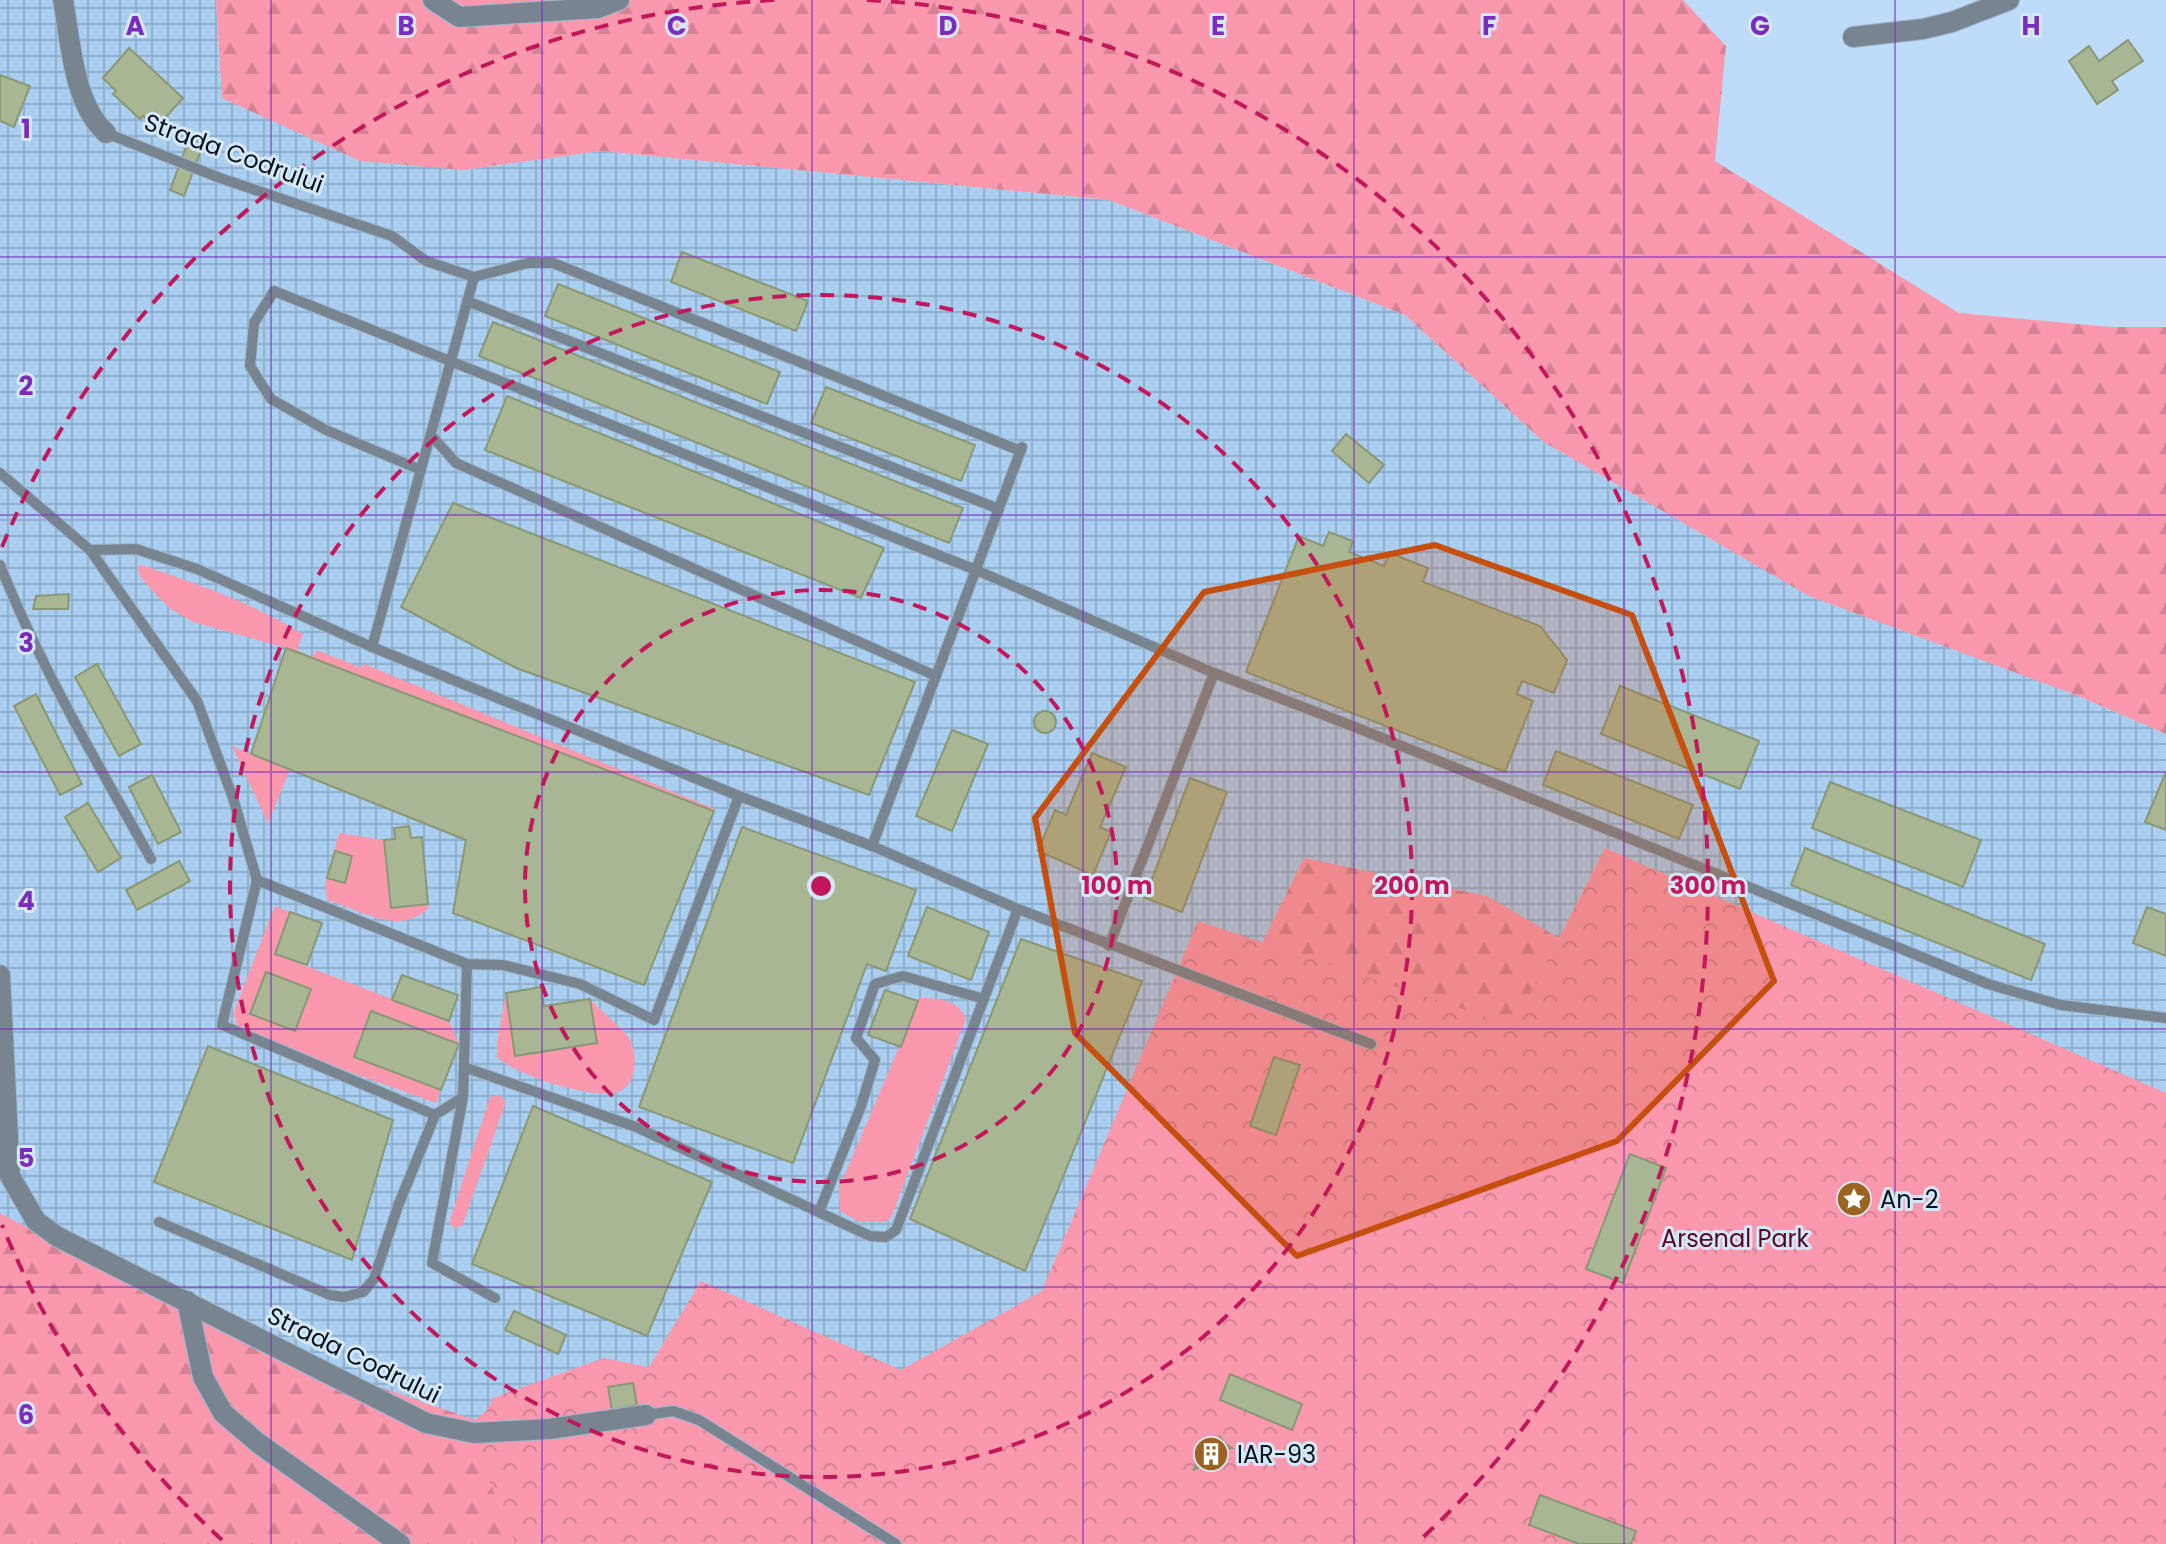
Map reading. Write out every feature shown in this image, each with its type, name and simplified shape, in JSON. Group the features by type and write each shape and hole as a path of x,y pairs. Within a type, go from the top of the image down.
{"street":[{"name":"Strada Codrului","path":"63,0 84,104 93,121 106,133"},
{"path":"433,0 459,17 598,8 619,0"},
{"path":"1853,37 1937,26 2009,0"},
{"name":"Strada Codrului","path":"0,975 10,1176 36,1221 58,1237 426,1423 474,1433 549,1429 646,1415"},
{"path":"187,1301 203,1377 223,1413 258,1443 400,1544"}],"lane":[{"name":"Strada Codrului","path":"106,133 220,178 392,236 426,261 474,277"},
{"path":"372,647 474,277 528,263 553,263 1022,448 872,846"},
{"path":"421,470 326,430 271,399 250,366 254,323 274,291 976,570 1214,673 1988,984 2061,1005 2166,1018"},
{"path":"467,301 999,509"},
{"path":"431,435 456,463 936,676"},
{"path":"0,474 90,550 197,701 233,798 257,880 222,1025 435,1115"},
{"path":"90,550 136,549 197,569 372,647 739,796 872,846 1109,946 1371,1044"},
{"path":"0,565 19,614 68,711 151,859"},
{"path":"1109,946 1214,673"},
{"path":"257,880 467,964 503,965 580,984 654,1020 739,796"},
{"path":"464,1067 636,1127 870,1236 886,1237 896,1230 1018,909"},
{"path":"467,964 463,1097 432,1263 495,1298"},
{"path":"819,1212 861,1106 875,1060 856,1038 875,984 903,976 984,999"},
{"path":"159,1222 330,1295 344,1297 363,1292 374,1279 398,1206 435,1115 463,1097"},
{"path":"646,1415 673,1411 699,1420 896,1544"}],"highlighted area":[{"path":"1435,545 1632,615 1774,981 1617,1141 1297,1256 1075,1033 1035,818 1204,592"}],"shaded area":[{"path":"0,0 216,0 222,98 463,170 601,151 1109,200 1405,315 1544,442 2076,695 2166,734 2166,1197 1052,1369 476,1421 269,1349 130,1283 0,1213"}],"green space":[{"path":"216,0 1683,0 1726,46 1715,161 1959,313 2110,327 2166,327 2166,734 2076,695 1809,596 1544,442 1405,315 1109,200 601,151 463,170 360,161 222,98"},
{"path":"142,565 224,595 284,623 303,634 297,650 312,657 317,650 362,668 364,664 715,809 286,648 193,622 171,609 156,595 140,576 137,567"},
{"path":"232,746 290,770 268,823"},
{"path":"339,833 384,840 391,908 428,904 428,909 416,917 392,921 327,900 325,885"},
{"name":"Arsenal Park","path":"1605,848 2166,1093 2166,1544 516,1544 472,1441 493,1398 604,1358 649,1367 701,1281 901,1370 1042,1291 1198,921 1514,1026"},
{"name":"Arsenal Park","path":"1304,858 1487,896 1578,949 2166,1544 0,1544 0,1213 130,1283 269,1349 475,1420 512,1390 585,1482 1052,1369"},
{"path":"275,906 290,912 275,954 449,1021 459,1044 436,1103 238,1027 233,1014"},
{"path":"506,993 515,1056 596,1043 590,999 631,1041 635,1064 628,1085 618,1092 607,1094 574,1089 537,1078 506,1064 497,1057 497,1043"},
{"path":"920,998 954,1004 966,1019 892,1216 886,1222 859,1222 840,1211 839,1188"},
{"path":"499,1095 506,1102 462,1226 454,1228 449,1223 490,1097"}],"building":[{"path":"2128,40 2143,61 2112,81 2118,90 2097,104 2069,61 2089,46 2099,61"},
{"path":"129,48 183,98 156,128 143,116 140,119 113,94 116,91 103,78"},
{"path":"0,75 30,86 14,127 0,121"},
{"path":"190,137 204,142 184,196 170,190"},
{"path":"682,252 808,301 796,331 671,282"},
{"path":"558,284 780,372 767,404 545,316"},
{"path":"493,322 963,508 949,543 479,356"},
{"path":"826,387 975,445 961,481 811,423"},
{"path":"507,396 884,548 861,598 485,450"},
{"path":"1346,434 1384,465 1369,483 1332,451"},
{"path":"453,503 915,682 869,795 516,668 401,607"},
{"path":"1329,532 1353,541 1349,552 1384,566 1390,553 1428,568 1423,582 1540,626 1567,660 1554,693 1522,681 1517,694 1533,701 1505,772 1246,672 1299,536 1323,546"},
{"path":"69,594 68,609 33,609 36,596"},
{"path":"286,648 714,811 644,985 453,913 466,840 251,754"},
{"path":"97,664 141,744 119,756 75,677"},
{"path":"1620,686 1759,741 1740,789 1601,734"},
{"path":"36,694 82,784 60,795 14,706"},
{"path":"1045,711 1053,714 1056,722 1053,730 1045,733 1037,730 1034,722 1037,714"},
{"path":"952,730 988,744 952,831 916,816"},
{"path":"1556,751 1693,805 1679,839 1543,785"},
{"path":"1092,753 1126,767 1100,827 1111,832 1093,875 1038,851 1055,810 1066,815"},
{"path":"2166,772 2166,830 2145,822"},
{"path":"152,775 181,832 158,844 129,787"},
{"path":"1190,778 1227,792 1182,912 1145,898"},
{"path":"1830,782 1981,840 1963,887 1812,828"},
{"path":"88,803 121,858 98,872 65,817"},
{"path":"409,826 411,838 422,837 428,904 391,908 384,840 395,839 394,828"},
{"path":"742,827 916,890 886,971 867,964 793,1163 639,1107"},
{"path":"1805,848 2045,944 2031,980 1791,885"},
{"path":"335,851 352,856 345,883 327,878"},
{"path":"179,861 190,881 137,910 126,890"},
{"path":"927,907 989,932 971,980 908,956"},
{"path":"2147,907 2166,914 2166,956 2133,943"},
{"path":"290,912 322,923 307,965 275,954"},
{"path":"1021,939 1142,981 1025,1271 910,1219"},
{"path":"266,972 311,989 295,1031 250,1014"},
{"path":"402,975 458,995 449,1021 392,1000"},
{"path":"541,987 544,1006 590,999 597,1043 515,1056 506,993"},
{"path":"885,990 918,1001 901,1047 868,1035"},
{"path":"371,1011 459,1044 441,1090 354,1057"},
{"path":"208,1046 393,1120 352,1260 154,1182"},
{"path":"1274,1057 1300,1065 1276,1135 1250,1126"},
{"path":"533,1106 712,1182 647,1336 472,1264"},
{"path":"1630,1154 1666,1168 1623,1283 1586,1269"},
{"path":"514,1311 566,1335 558,1354 505,1330"},
{"path":"1230,1374 1302,1404 1292,1430 1220,1400"},
{"path":"633,1383 637,1405 612,1410 608,1387"},
{"name":"IAR-93","path":"1220,1437 1232,1448 1218,1453 1228,1459 1225,1462 1211,1461 1193,1470 1204,1454 1205,1442 1208,1439 1213,1449 1219,1444"},
{"path":"1540,1495 1636,1531 1631,1544 1579,1544 1529,1525"}],"place":[{"name":"An-2","path":"1854,1199"},
{"name":"IAR-93","path":"1211,1454"}]}
